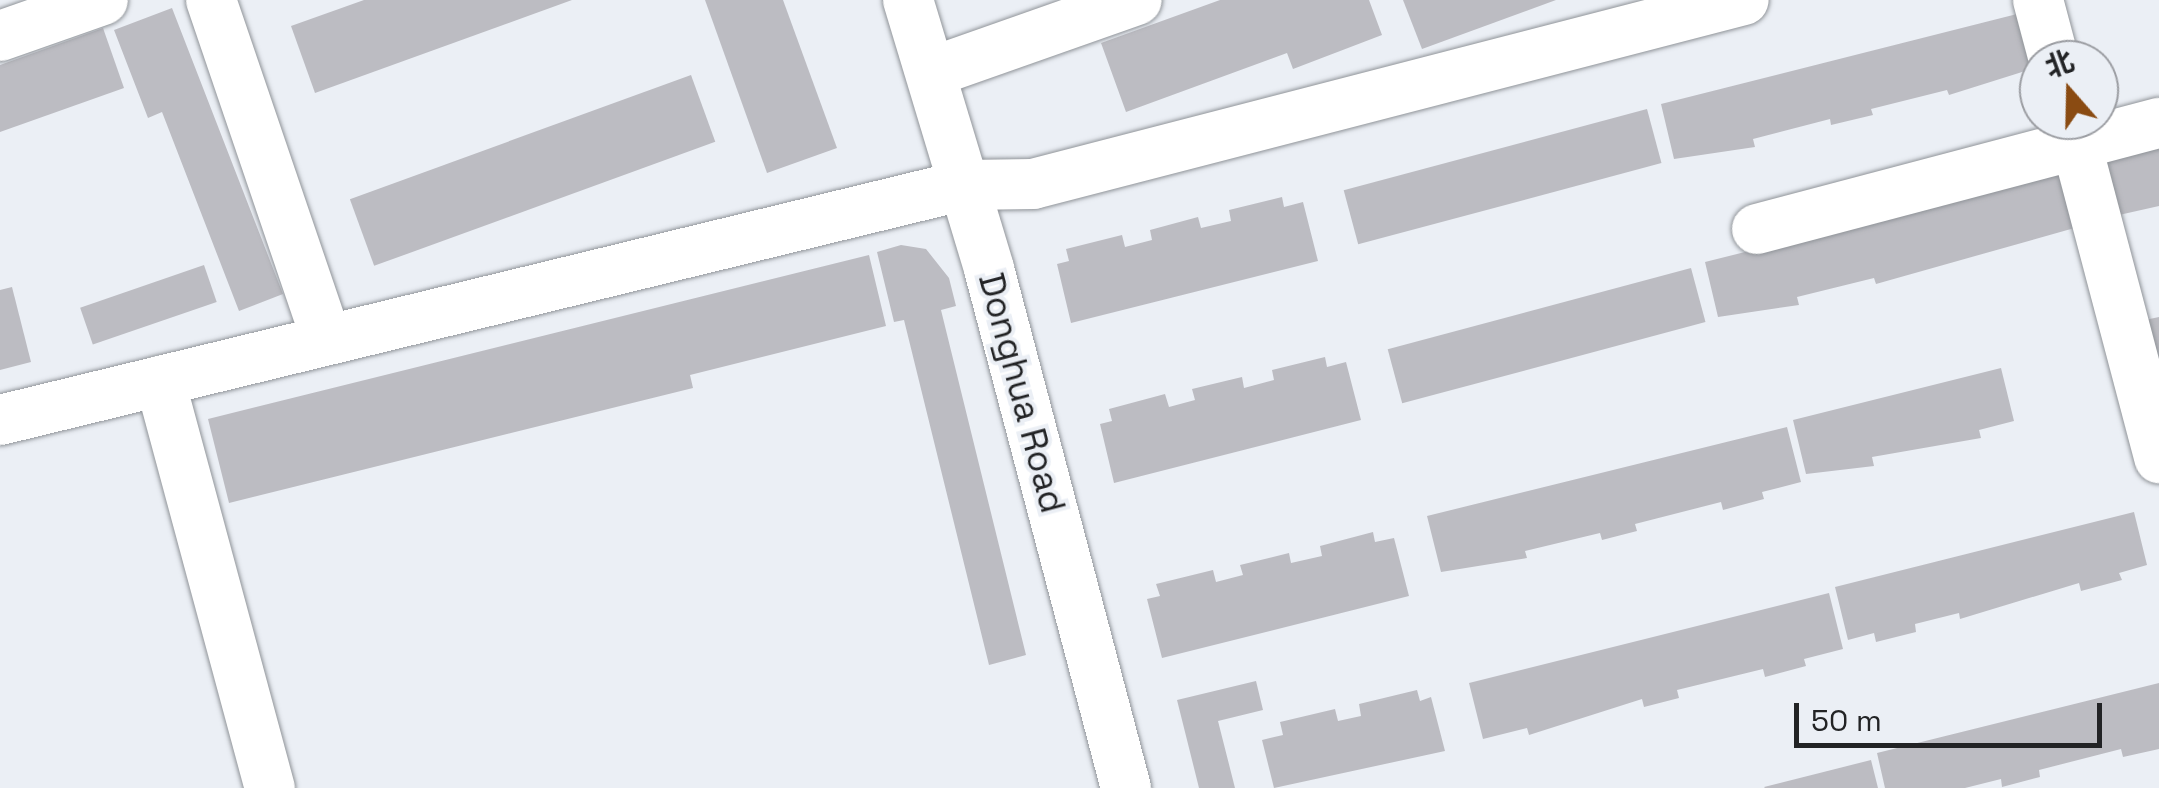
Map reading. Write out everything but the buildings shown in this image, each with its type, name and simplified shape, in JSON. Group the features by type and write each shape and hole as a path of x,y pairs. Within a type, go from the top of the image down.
{"street":[{"path":"0,36 104,0"},
{"path":"211,0 327,340"},
{"name":"Donghua Road","path":"908,0 965,185 1126,788"},
{"path":"932,72 1137,0"},
{"path":"0,420 965,185 1033,184 1744,0"},
{"path":"2038,0 2049,40"},
{"path":"2119,127 2159,123"},
{"path":"1756,229 2048,140"},
{"path":"2077,140 2139,298 2159,458"},
{"path":"160,381 270,788"}]}
